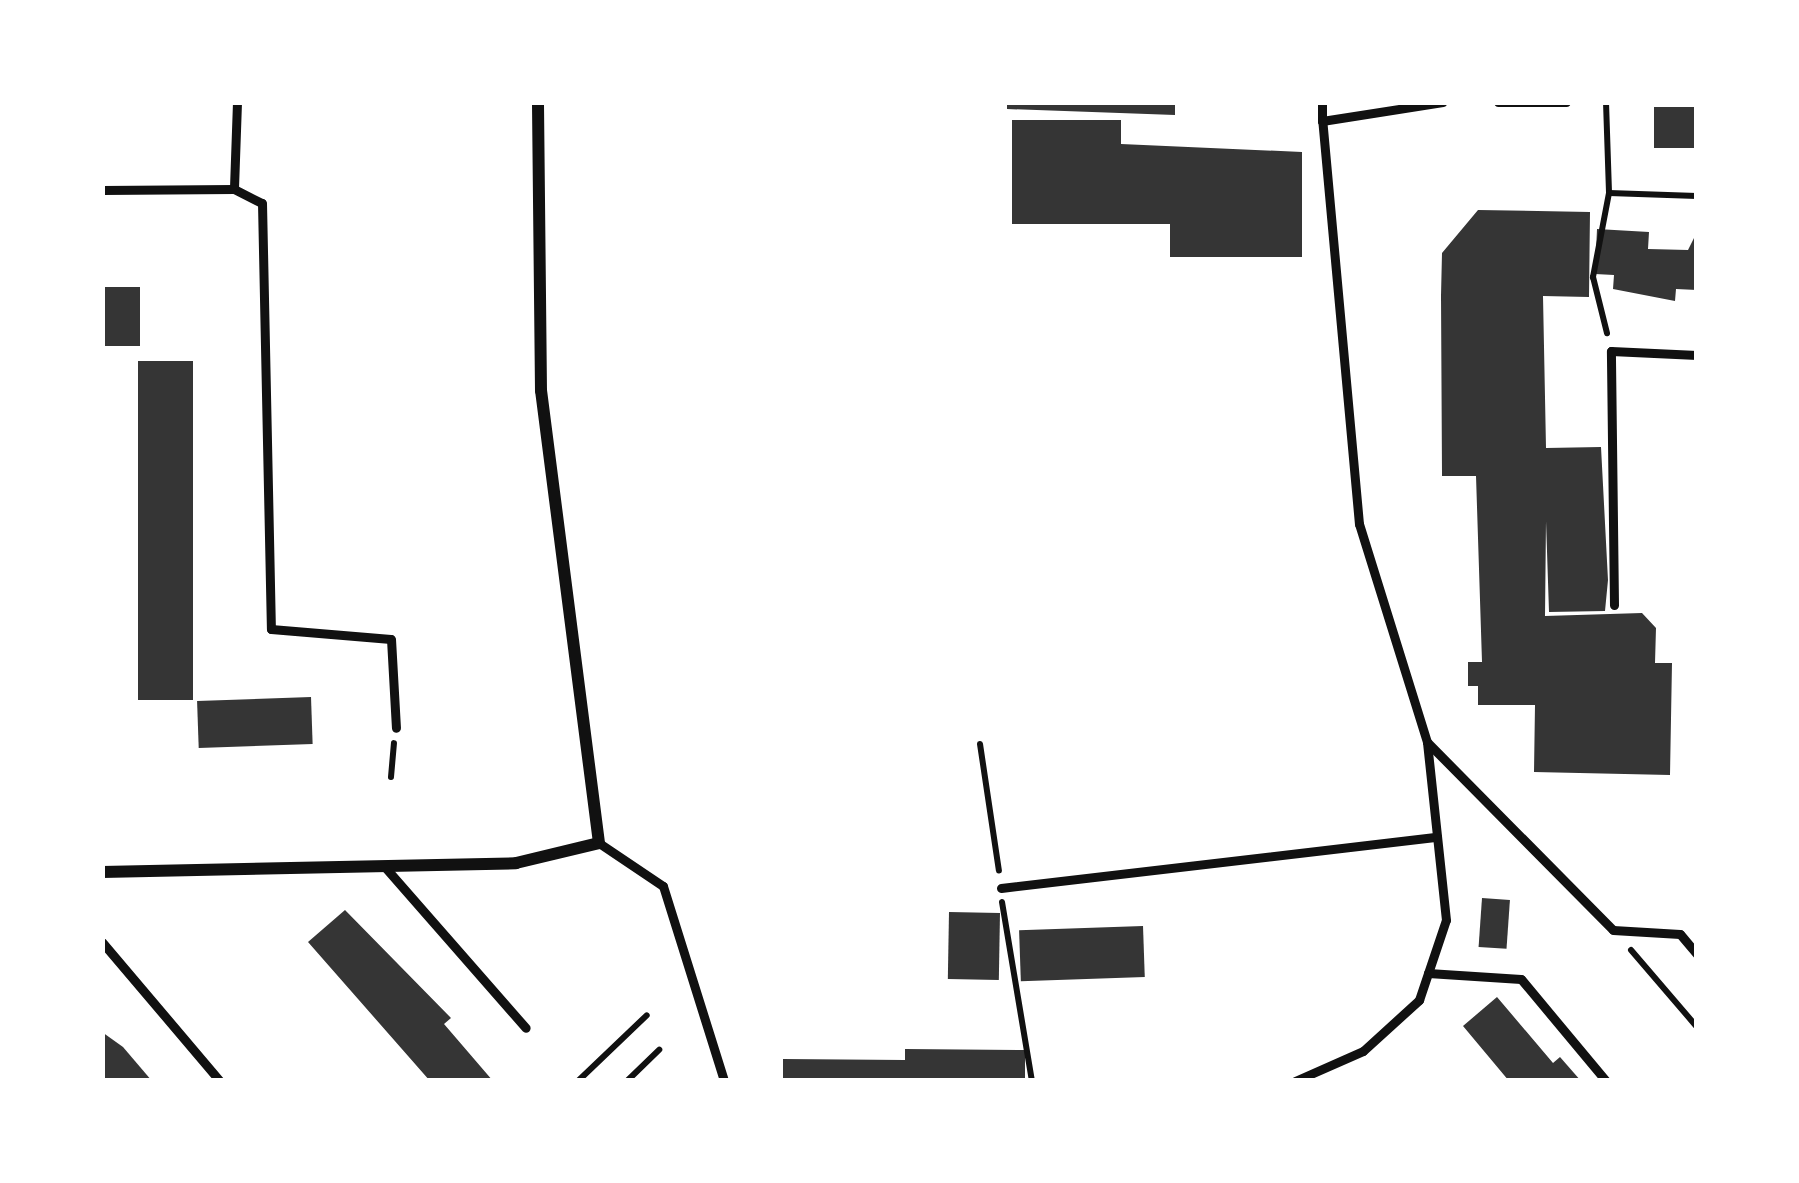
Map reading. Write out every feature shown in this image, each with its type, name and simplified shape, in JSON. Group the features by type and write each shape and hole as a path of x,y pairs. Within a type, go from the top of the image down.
{"street":[{"path":"102,872 516,863 598,843 541,391 538,102"}],"lane":[{"path":"234,189 237,102"},
{"path":"1295,1081 1363,1051 1419,1000 1446,920 1427,742 1359,524 1322,102"},
{"path":"1322,121 1443,102"},
{"path":"1498,102 1566,102"},
{"path":"102,190 234,189 262,202 272,629 391,639 396,728"},
{"path":"1614,604 1611,351 1697,355"},
{"path":"1427,742 1613,929 1680,934 1697,954"},
{"path":"1001,888 1437,836"},
{"path":"598,843 664,886 724,1081"},
{"path":"384,866 526,1028"},
{"path":"102,942 220,1081"},
{"path":"1428,973 1521,979 1606,1081"}],"path":[{"path":"1606,102 1609,193 1593,277 1611,351"},
{"path":"1609,193 1697,196"},
{"path":"392,777 396,728"},
{"path":"980,745 1032,1081"},
{"path":"1613,929 1697,1027"},
{"path":"578,1081 647,1015"},
{"path":"627,1081 659,1050"}],"building":[{"path":"1007,102 1175,102 1175,115 1007,109"},
{"path":"1654,107 1697,107 1697,148 1654,148"},
{"path":"1012,120 1121,120 1121,144 1302,152 1302,257 1170,257 1170,224 1012,224"},
{"path":"1478,210 1590,212 1589,297 1543,296 1546,448 1601,447 1608,580 1605,611 1549,612 1546,521 1545,616 1642,613 1656,628 1655,663 1672,663 1670,775 1534,772 1535,705 1478,705 1478,686 1468,686 1468,662 1482,662 1476,476 1442,476 1441,296 1442,253"},
{"path":"1597,229 1649,232 1648,249 1688,250 1697,232 1697,290 1676,289 1675,301 1613,289 1614,275 1595,274"},
{"path":"102,287 140,287 140,346 102,346"},
{"path":"138,361 193,361 193,700 138,700"},
{"path":"311,697 313,744 199,748 197,701"},
{"path":"1482,898 1510,900 1507,949 1479,947"},
{"path":"345,910 451,1018 444,1024 493,1081 430,1081 308,942"},
{"path":"949,912 1000,913 999,980 948,979"},
{"path":"1143,926 1145,977 1021,981 1019,930"},
{"path":"1497,997 1553,1063 1560,1057 1581,1081 1509,1081 1463,1026"},
{"path":"102,1032 123,1047 152,1081 102,1081"},
{"path":"905,1049 1025,1050 1025,1081 783,1081 783,1059 905,1060"}]}
